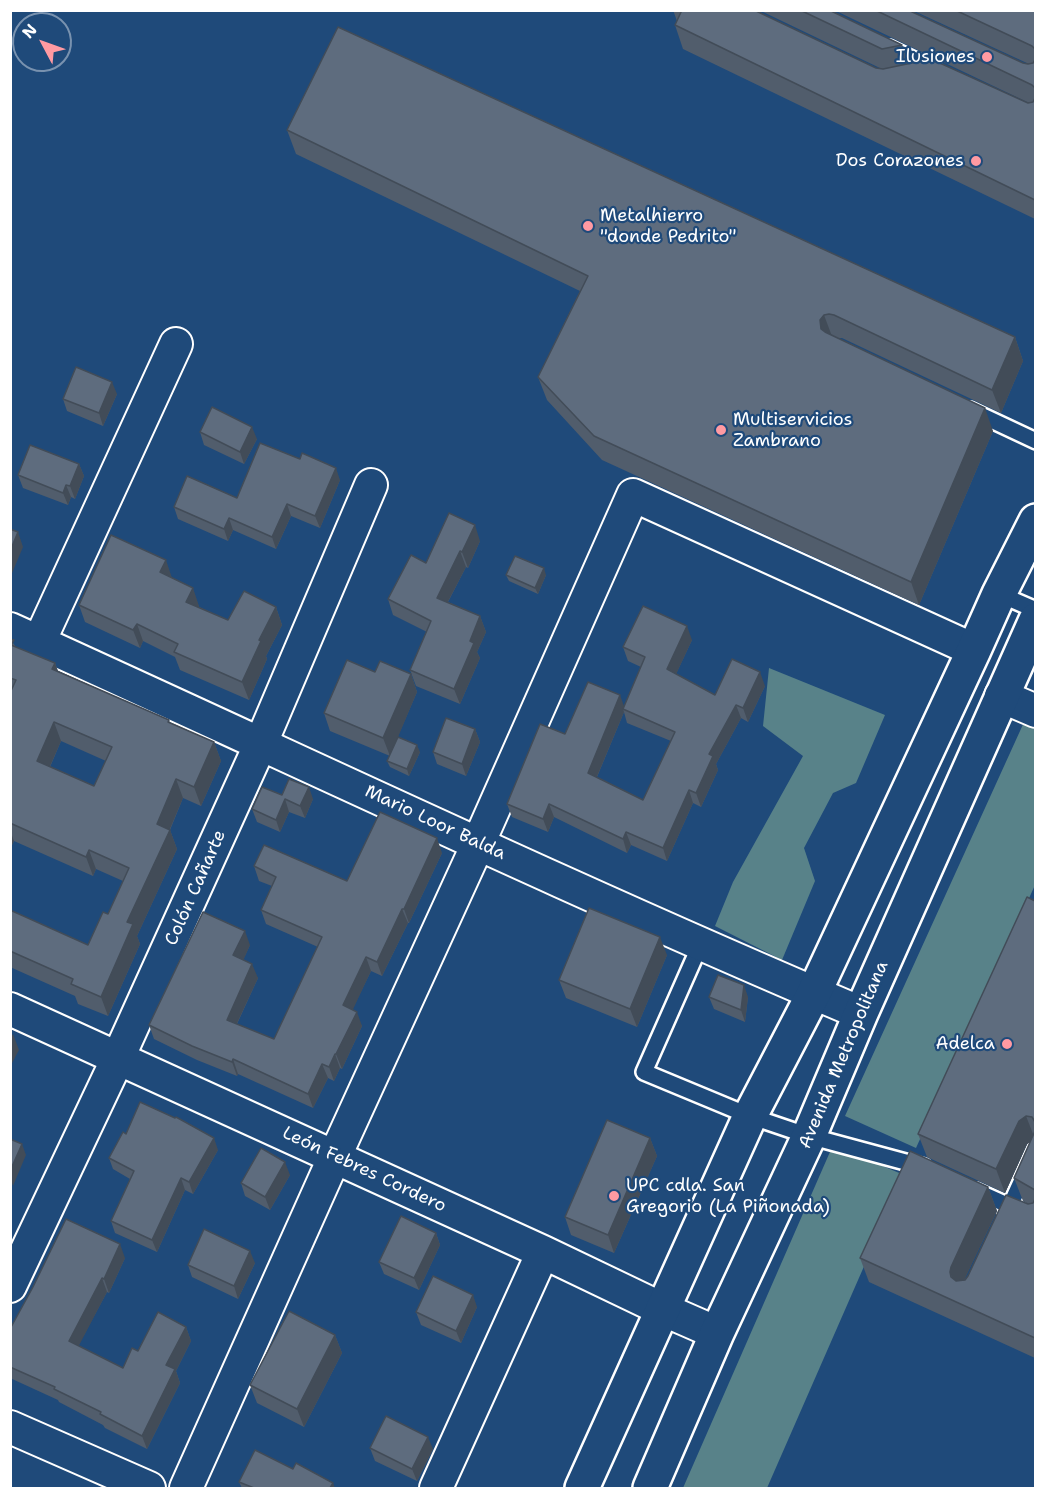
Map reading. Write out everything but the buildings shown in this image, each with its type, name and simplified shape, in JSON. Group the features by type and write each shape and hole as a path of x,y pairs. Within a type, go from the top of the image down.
{"highway":[{"path":"582,1488 750,1116 814,993 1035,521"},
{"name":"Avenida Metropolitana","path":"650,1488 717,1333 809,1136 1035,620"}],"street":[{"path":"39,642 176,344"},
{"name":"Colón Cañarte","path":"10,1286 118,1058 261,743 371,485"},
{"path":"186,1488 478,844 633,495 974,650"},
{"name":"Mario Loor Balda","path":"10,629 478,844 861,1013"},
{"path":"1001,696 1035,711"},
{"name":"León Febres Cordero","path":"10,1009 717,1333"},
{"path":"436,1488 543,1252"},
{"path":"10,1427 148,1488"}],"lane":[{"path":"874,41 944,74 919,76"},
{"path":"952,401 1035,441"},
{"path":"999,594 1035,610"},
{"path":"701,943 644,1072 750,1116 809,1136 922,1166 933,1171"},
{"path":"1000,1226 1035,1149"},
{"path":"966,1186 1035,1218"}],"green space":[{"path":"769,668 885,715 856,783 833,793 804,848 815,881 782,960 715,926 733,882 803,756 763,726"},
{"path":"1025,720 1035,724 1035,885 916,1148 845,1116"},
{"path":"833,1145 904,1175 767,1488 683,1488"}],"place":[{"name":"Ilusiones","path":"987,57"},
{"name":"Dos Corazones","path":"976,161"},
{"name":"Metalhierro \"donde Pedrito\"","path":"588,226"},
{"name":"Multiservicios Zambrano","path":"721,430"},
{"name":"Adelca","path":"1007,1044"},
{"name":"UPC cdla. San Gregorio (La Piñonada)","path":"614,1196"}]}
